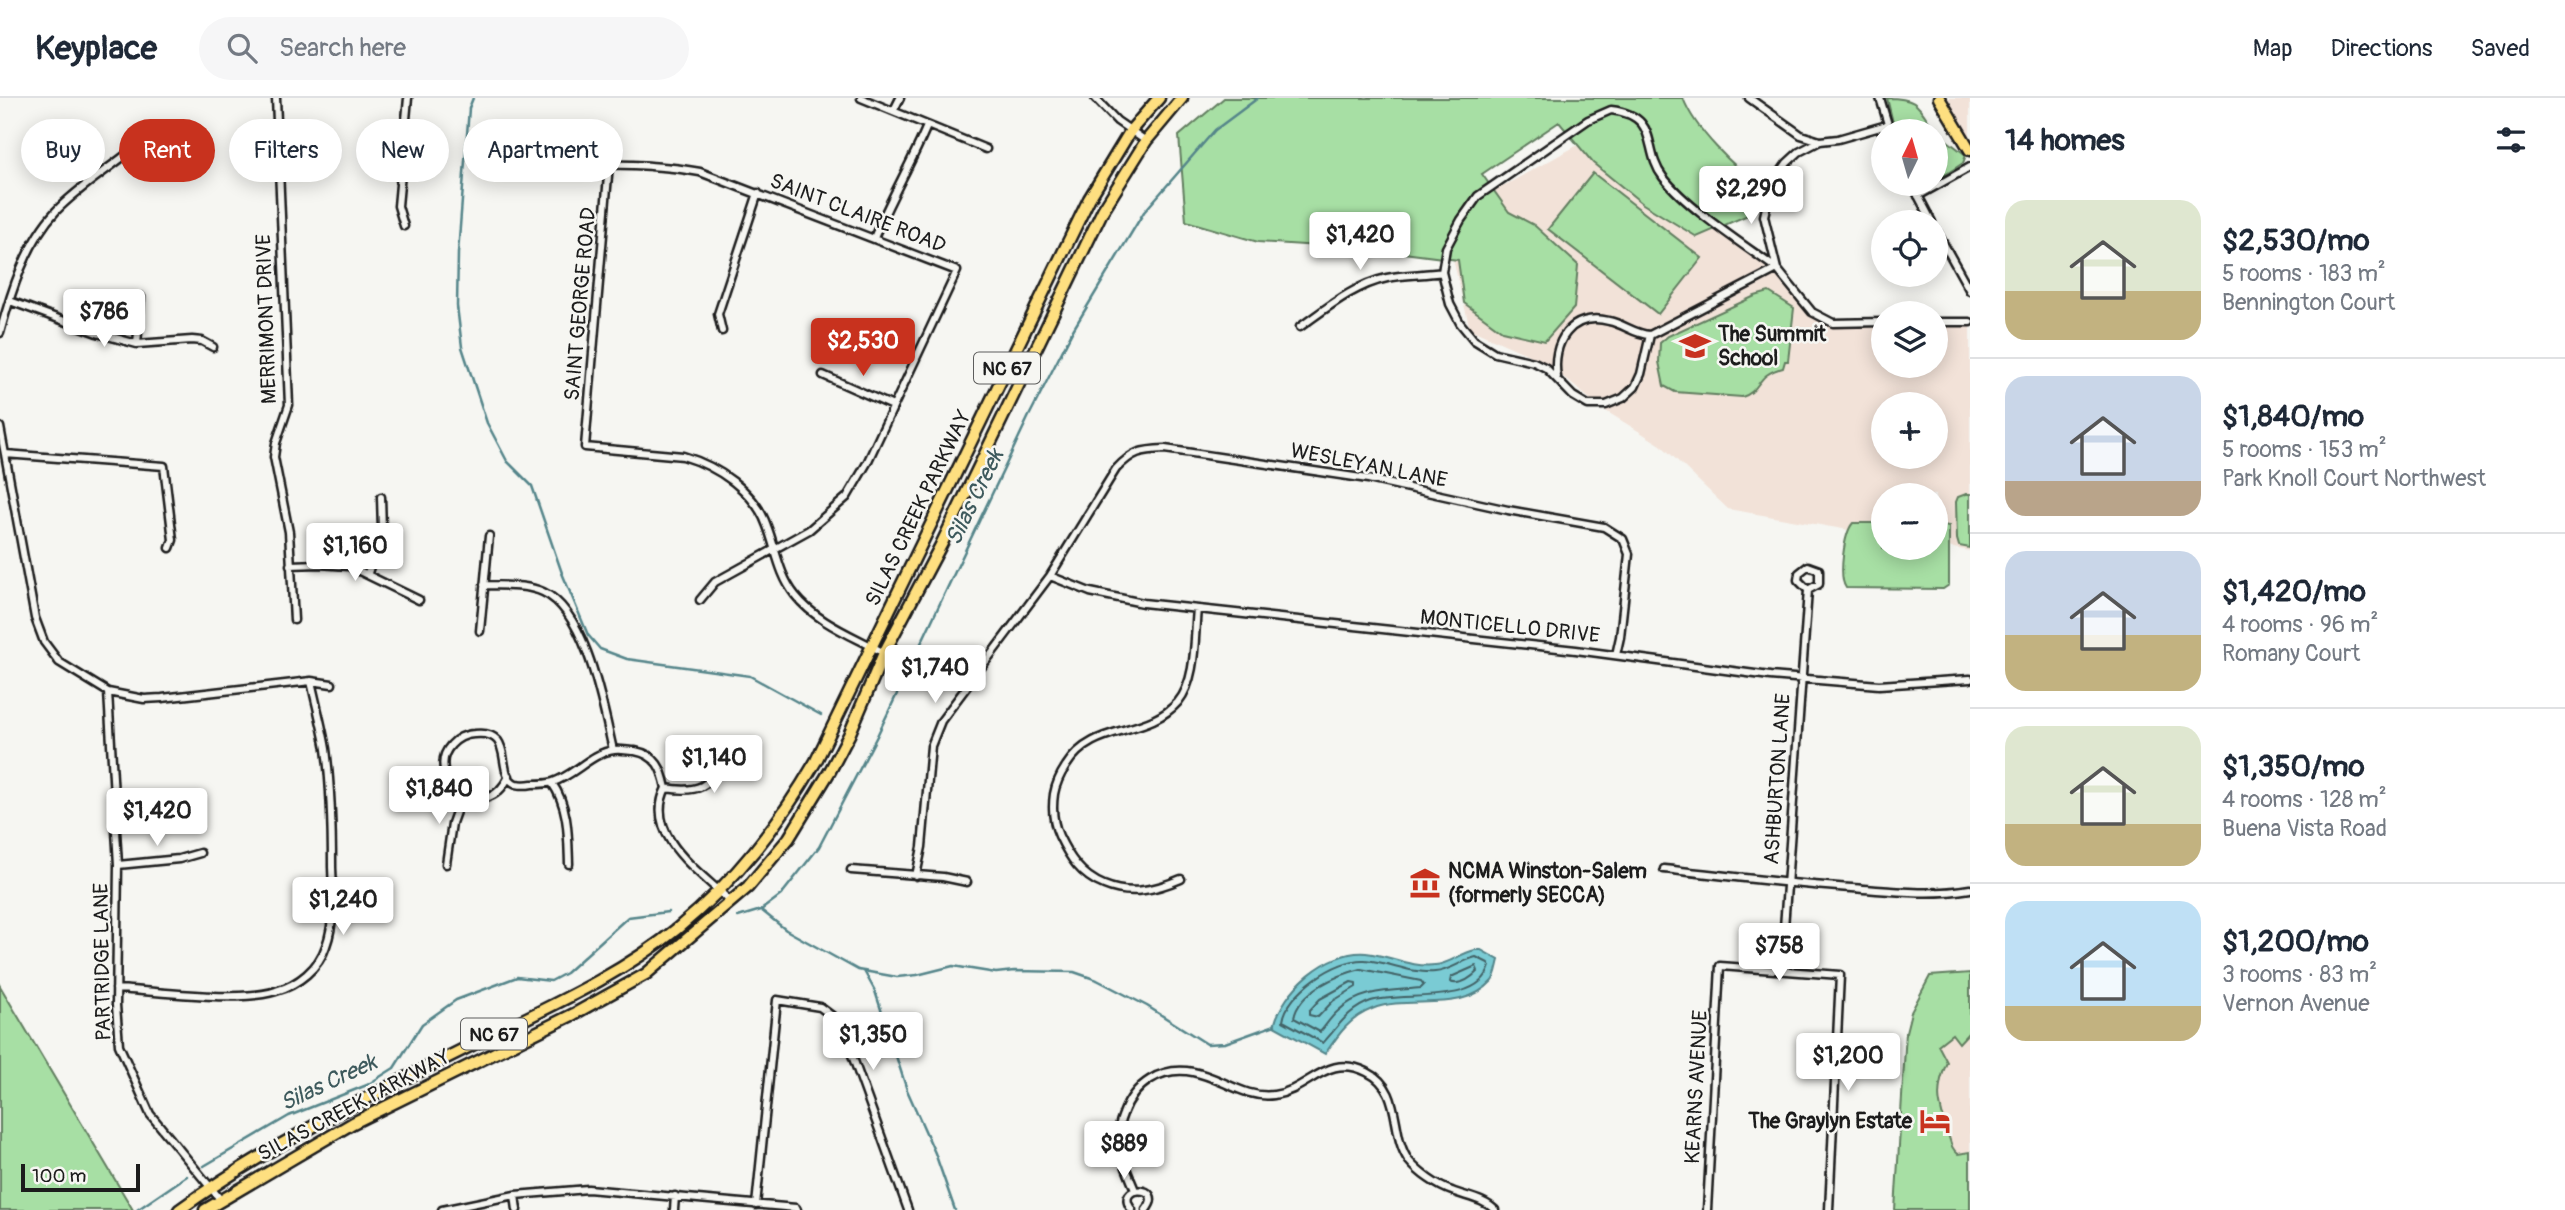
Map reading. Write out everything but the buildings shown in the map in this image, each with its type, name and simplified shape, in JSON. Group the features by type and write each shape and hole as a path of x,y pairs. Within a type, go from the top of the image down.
{"main road":[{"name":"SILAS CREEK PARKWAY","path":"180,1210 209,1188 340,1111 584,989 624,966 678,928 755,852 789,807 816,761 1089,199 1131,130 1159,98"},
{"name":"SILAS CREEK PARKWAY","path":"205,1210 353,1123 610,995 659,965 731,902 789,838 811,806 849,735 884,653 941,545 1085,244 1121,178 1146,141 1182,98"},
{"path":"1939,98 1970,150"}],"street":[{"name":"MERRIMONT DRIVE","path":"276,98 289,405 274,457 289,532 294,620"},
{"path":"404,226 398,206 408,98"},
{"path":"861,98 986,149"},
{"path":"894,110 900,98"},
{"path":"1095,98 1117,121 1146,141"},
{"path":"1749,98 1801,135 1820,141 1871,132"},
{"path":"1880,98 1886,119"},
{"path":"1650,335 1638,383 1628,394 1618,401 1601,406 1584,403 1569,392 1558,377 1540,365 1495,353 1474,340 1460,323 1450,304 1442,272 1446,248 1478,196 1588,120 1611,110 1642,123 1661,173 1683,197 1777,269 1812,312 1833,323 1871,322"},
{"path":"874,238 888,203 913,160 927,126"},
{"path":"1777,269 1764,221 1768,193 1775,179 1794,157 1820,141"},
{"path":"0,333 28,255 47,221 65,202 119,160"},
{"name":"SAINT CLAIRE ROAD","path":"623,165 686,169 758,192 957,271 867,463 847,497 821,522 715,582 700,600"},
{"path":"1948,179 1970,167"},
{"name":"SAINT GEORGE ROAD","path":"607,182 585,447 683,456 707,465 737,485 757,506 767,525 774,550"},
{"path":"722,331 718,314 758,192"},
{"path":"1918,196 1926,210"},
{"path":"1948,252 1970,291"},
{"path":"1558,377 1555,361 1558,345 1565,333 1576,325 1601,319 1620,324 1635,333 1650,335 1777,269"},
{"path":"1300,327 1350,292 1370,283 1408,274 1442,272"},
{"path":"137,344 141,297"},
{"path":"10,301 97,333 137,344 192,340 202,341 213,347"},
{"path":"1948,322 1970,322"},
{"path":"822,375 893,406"},
{"path":"0,427 39,632 59,662 108,692 144,699 311,681 332,684"},
{"name":"WESLEYAN LANE","path":"916,876 922,847 931,746 941,721 1050,576 1116,468 1127,457 1141,450 1165,449 1368,479 1508,510 1604,527 1623,539 1629,554 1616,655"},
{"path":"5,454 164,467 173,540 170,548"},
{"path":"368,573 382,529 381,497"},
{"path":"480,631 489,536"},
{"path":"774,550 794,594 807,609 884,653"},
{"path":"290,565 349,566 419,600"},
{"name":"MONTICELLO DRIVE","path":"1050,576 1090,592 1197,609 1802,678 1879,685 1970,679"},
{"path":"484,584 537,590 558,603 591,659 613,750"},
{"name":"ASHBURTON LANE","path":"1781,970 1808,590"},
{"path":"1181,879 1145,891 1119,891 1083,874 1067,853 1054,826 1054,798 1056,782 1074,752 1095,738 1140,727 1164,715 1180,699 1191,667 1197,609"},
{"path":"116,989 215,995 265,994 296,982 315,966 321,957 330,933 332,915 332,834 326,748 311,681"},
{"name":"PARTRIDGE LANE","path":"108,692 118,865 116,989 119,1045 144,1105 220,1199"},
{"path":"509,776 503,789 494,796 475,798 462,795 447,780 443,766 448,749 458,739 475,733 496,739 503,748 509,776 513,782 520,784 552,783 593,758 613,750 641,752 654,758 662,771 666,788 661,799 668,838 678,853 731,902"},
{"path":"666,788 702,788 729,754 744,745"},
{"path":"552,783 562,798 565,812 569,864"},
{"path":"446,864 452,823 462,795"},
{"path":"118,865 179,859 200,853"},
{"path":"1664,869 1787,883 1913,892 1970,889"},
{"path":"851,870 943,877 967,882"},
{"name":"KEARNS AVENUE","path":"1707,1210 1720,966 1781,970"},
{"path":"1781,970 1840,975 1829,1210"},
{"path":"756,1205 777,1000 820,1007 838,1019 908,1210"},
{"path":"1135,1191 1118,1144 1119,1126 1127,1103 1138,1087 1154,1077 1173,1071 1191,1071 1257,1095 1275,1095 1290,1091 1317,1073 1346,1066 1371,1074 1389,1093 1409,1160 1424,1175 1448,1190 1488,1203 1495,1210"},
{"path":"442,1210 515,1195 588,1189 797,1210"},
{"path":"1132,1210 1128,1199 1135,1191 1142,1190 1148,1194 1151,1201 1146,1210"},
{"path":"515,1195 517,1210"},
{"path":"674,1210 675,1196"}],"shaded area":[{"path":"1946,98 1970,98 1970,138 1951,107"},
{"name":"The Summit School","path":"1609,128 1777,269 1812,312 1826,321 1871,322 1871,378 1948,378 1948,322 1970,322 1970,551 1948,547 1948,483 1871,483 1871,534 1728,509 1661,445 1601,408 1545,362 1470,329 1452,255 1496,190"},
{"name":"The Graylyn Estate","path":"1970,973 1970,1210 1895,1210 1906,1032 1911,1012 1930,976"}],"green space":[{"path":"1224,98 1683,98 1696,123 1716,147 1761,187 1748,215 1697,237 1643,204 1593,163 1559,122 1482,174 1509,212 1534,225 1578,265 1574,308 1545,341 1502,331 1464,303 1458,260 1380,250 1258,242 1186,221 1179,136"},
{"path":"1887,98 1912,102 1927,119 1892,119"},
{"path":"1948,141 1966,155 1963,163 1948,173"},
{"path":"1593,173 1702,258 1658,314 1548,229"},
{"path":"1769,292 1794,308 1788,361 1785,361 1783,368 1768,374 1753,391 1742,397 1675,392 1664,386 1659,362 1660,343 1668,336"},
{"path":"1970,494 1970,548 1959,546 1957,539 1956,502 1958,497"},
{"path":"1853,523 1871,523 1871,560 1948,560 1949,526 1949,585 1943,589 1846,588 1842,575 1843,555"},
{"name":"The Graylyn Estate","path":"1970,973 1970,1031 1959,1043 1952,1034 1938,1045 1947,1062 1939,1090 1945,1124 1956,1152 1970,1152 1970,1210 1895,1210 1906,1032 1911,1012 1930,976"},
{"path":"0,986 133,1210 0,1210"}],"water":[{"path":"1481,950 1499,960 1492,981 1480,991 1451,1001 1402,1003 1372,1009 1350,1022 1325,1054 1274,1026 1279,1012 1297,986 1322,965 1336,958 1366,953 1417,965 1435,965"}],"waterway":[{"path":"473,98 469,108 458,253 457,306 462,347 487,423 507,461 532,486 562,573 588,635 600,649 627,659 750,676 821,715"},
{"name":"Silas Creek","path":"738,917 761,910 781,895 819,847 877,736 1029,416 1073,330 1144,212 1215,130 1258,98"},
{"path":"761,910 786,930 858,970 897,977 953,966 996,973 1074,972 1097,980 1147,1006 1207,1044 1225,1043 1275,1025"},
{"name":"Silas Creek","path":"204,1166 289,1116 367,1085 394,1068 422,1024 456,1000 517,977 551,981 566,973 628,917 668,912"},
{"path":"864,971 875,991 907,1090 935,1153 955,1210"},
{"name":"Silas Creek","path":"137,1210 187,1176"}],"place":[{"name":"The Summit School","path":"1695,346"},
{"name":"NCMA Winston-Salem (formerly SECCA)","path":"1425,883"},
{"name":"The Graylyn Estate","path":"1935,1121"}]}
